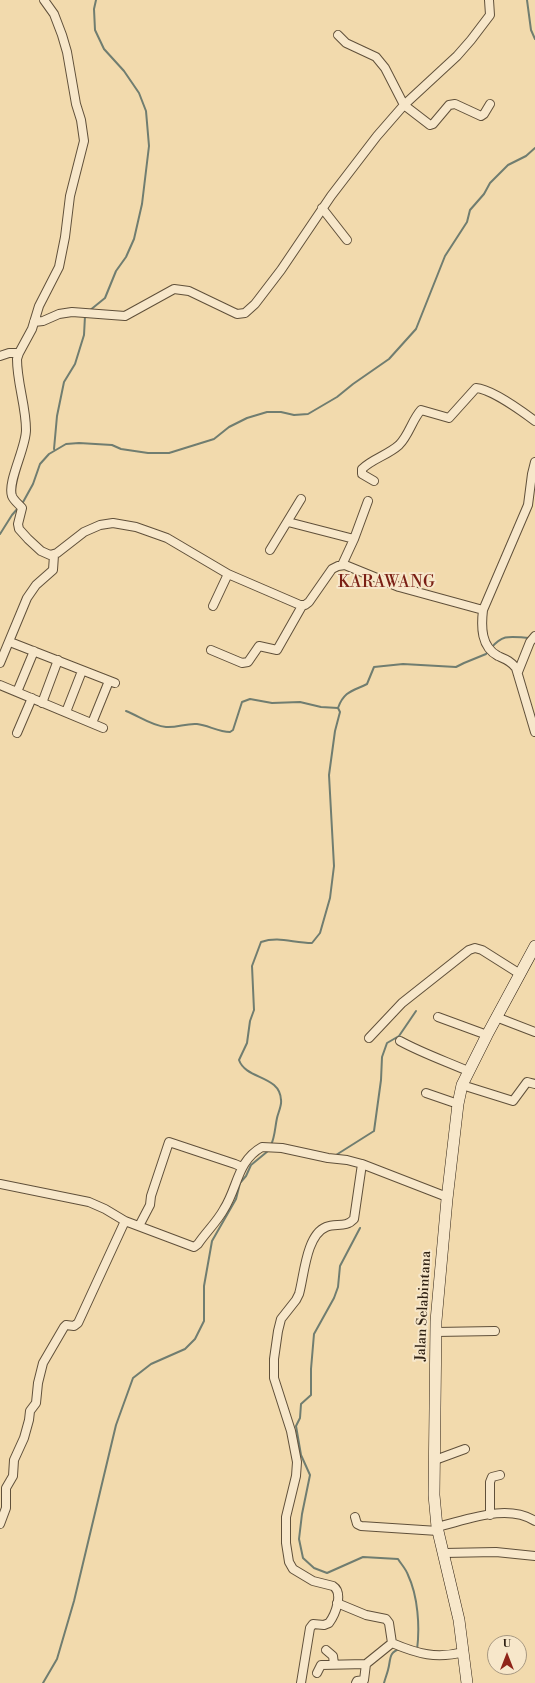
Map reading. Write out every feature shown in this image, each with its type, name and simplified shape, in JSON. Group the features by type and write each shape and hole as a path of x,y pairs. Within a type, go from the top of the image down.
{"street":[{"path":"44,0 52,10 62,35 76,104 81,120 84,141 70,196 59,267 39,306 28,340 19,353 17,362 24,404 26,436 13,481 12,493 14,499 22,508 18,521 19,529 41,551 46,554 54,554 88,529 105,524 121,524 136,527 162,536 228,574 302,606"},
{"path":"34,322 43,321 66,313 125,316 169,291 178,289 189,291 237,314 242,314 255,304 281,270 322,208 377,136 404,106 458,56 471,40 490,15 489,0"},
{"path":"338,35 346,43 376,57 385,68 404,106 432,125 449,105 452,104 481,116 490,104"},
{"path":"322,208 347,240"},
{"path":"0,356 9,353 19,353"},
{"path":"374,481 362,474 362,469 398,445 407,435 412,423 421,410 448,418 476,388 484,390 518,408 535,421"},
{"path":"535,462 528,505 483,610 482,631 485,643 493,653 511,662 518,672 535,732"},
{"path":"270,550 301,499"},
{"path":"211,650 242,664 248,662 259,646 277,650 302,606 311,600 332,570 342,565 354,540 368,501"},
{"path":"288,522 354,540"},
{"path":"0,663 27,598 32,590 50,574 54,568 54,554"},
{"path":"342,565 354,568 399,587 483,610"},
{"path":"213,606 228,574"},
{"path":"518,672 530,642 535,636"},
{"path":"10,642 112,682 92,723"},
{"path":"17,692 34,651"},
{"path":"42,703 58,660"},
{"path":"66,712 82,671"},
{"path":"0,686 103,728"},
{"path":"17,733 32,698"},
{"name":"Jalan Selabintana","path":"467,1683 464,1652 454,1594 438,1529 434,1495 436,1332 447,1197 458,1104 462,1085 496,1017 535,946"},
{"path":"369,1038 402,1003 469,950 475,948 482,950 520,974"},
{"path":"438,1016 487,1035"},
{"path":"496,1017 535,1032"},
{"path":"400,1041 425,1054 435,1056 468,1071"},
{"path":"462,1085 513,1101 527,1082 535,1084"},
{"path":"426,1093 458,1104"},
{"path":"139,1226 150,1205 151,1196 169,1142 242,1167"},
{"path":"0,1184 89,1202 125,1220 191,1247 196,1246 216,1222 225,1208 247,1158 254,1151 262,1147 269,1146 362,1164 447,1197"},
{"path":"301,1683 310,1628 315,1624 324,1625 329,1623 337,1603 338,1593 335,1588 303,1576 294,1570 289,1562 286,1542 286,1517 296,1476 297,1462 291,1431 274,1378 274,1360 281,1319 299,1294 313,1242 324,1228 342,1226 352,1222 354,1219 362,1164"},
{"path":"0,1524 6,1508 6,1488 12,1476 13,1462 24,1438 30,1411 36,1403 38,1383 43,1363 64,1327 68,1325 74,1326 78,1323 125,1220"},
{"path":"436,1332 495,1331"},
{"path":"435,1460 464,1449"},
{"path":"490,1514 490,1482 494,1476 500,1475"},
{"path":"355,1517 357,1524 361,1526 438,1529 490,1514 514,1513 535,1521"},
{"path":"444,1553 496,1552 535,1556"},
{"path":"337,1603 366,1615 386,1619 389,1623 392,1643"},
{"path":"392,1643 419,1654 435,1656 464,1652"},
{"path":"317,1673 321,1665 366,1664 392,1643"},
{"path":"326,1650 333,1656 334,1664"},
{"path":"356,1683 357,1681 364,1680 366,1664"}],"waterway":[{"path":"89,311 105,298 116,271 126,257 134,239 142,204 149,146 146,111 139,93 124,71 104,49 95,30 94,9 96,0"},
{"path":"527,0 531,30 535,39"},
{"path":"22,504 33,484 40,464 49,454 66,444 79,443 112,445 121,449 148,453 169,453 214,439 229,427 247,418 267,412 281,412 294,415 308,414 337,397 389,359 416,329 445,256 467,222 470,210 484,194 490,183 508,165 526,156 535,148"},
{"path":"54,449 57,416 64,382 75,364 84,335 85,316"},
{"path":"0,534 19,507"},
{"path":"491,648 504,638 530,638"},
{"path":"338,708 340,702 346,695 367,684 374,667 403,664 456,667 486,654 488,651"},
{"path":"126,711 161,726 170,727 197,724 230,732 233,730 242,702 250,699 272,703 300,702 321,707 338,708 340,712 335,731 329,775 334,866 330,898 320,933 312,943 280,940 268,940 261,942 252,966 254,1010 250,1021 247,1043 239,1060 248,1071 275,1086 279,1092 281,1104 271,1145"},
{"path":"336,1155 374,1131 381,1080 382,1057 387,1043 399,1036 416,1011"},
{"path":"43,1683 57,1659 74,1601 116,1425 133,1378 151,1364 185,1349 195,1339 204,1321 204,1286 212,1241 236,1199 240,1183 246,1176 251,1165 268,1151"},
{"path":"360,1228 340,1266 338,1287 334,1298 314,1334 311,1369 311,1395 301,1404 300,1418 296,1426 301,1455 310,1475 302,1514 299,1539 303,1558 314,1568 327,1573 363,1557 398,1559 407,1573 414,1592 418,1622 417,1650"},
{"path":"384,1683 392,1654 396,1650 400,1649"}],"district":[{"name":"KARAWANG","path":"387,583"}]}
